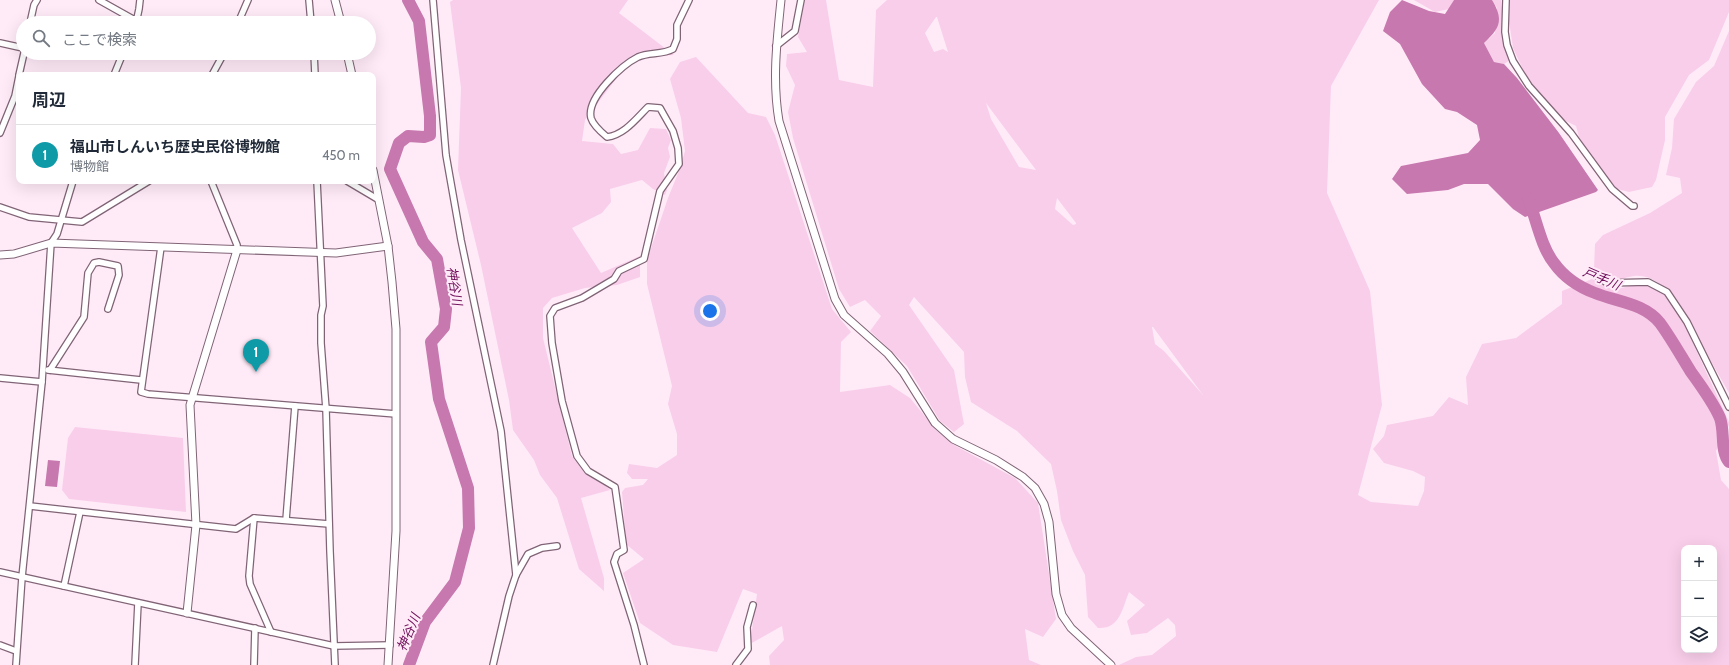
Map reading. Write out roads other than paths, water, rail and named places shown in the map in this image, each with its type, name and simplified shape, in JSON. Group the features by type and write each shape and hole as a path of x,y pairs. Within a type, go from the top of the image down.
{"street":[{"path":"32,16 34,5 37,0"},
{"path":"99,0 127,16"},
{"path":"139,16 140,0"},
{"path":"241,16 248,0"},
{"path":"309,0 310,16"},
{"path":"335,0 338,16"},
{"path":"433,0 446,155 461,240 501,431 516,575"},
{"path":"644,665 634,625 614,562 617,554 624,550 615,487 588,471 577,456 562,401 552,343 550,316 555,308 582,298 614,279 619,271 644,259 660,191 679,164 678,148 673,131 660,108 648,107 624,131 616,136 607,137 592,119 591,110 595,98 609,80 628,62 639,56 668,52 674,49 677,39 677,25 689,0"},
{"path":"781,0 776,46 775,100 779,120 835,299 844,315 888,354 903,372 935,423 953,439 996,460 1023,477 1035,488 1044,504 1049,522 1056,594 1062,615 1071,628 1112,665"},
{"path":"776,46 795,31 801,0"},
{"path":"1506,0 1505,32 1507,45 1513,61 1529,86 1571,133 1612,190 1634,206"},
{"path":"0,43 16,46"},
{"path":"20,72 22,60"},
{"path":"115,72 121,60"},
{"path":"214,72 220,60"},
{"path":"314,60 315,72"},
{"path":"349,60 351,72"},
{"path":"0,133 16,100"},
{"path":"16,665 22,577 42,382 51,243 57,234 72,184"},
{"path":"0,207 29,217 82,222 145,184"},
{"path":"187,613 196,525 190,405 222,304 237,250 237,245 212,184"},
{"path":"318,184 323,306 321,315 321,343 326,409 335,665"},
{"path":"352,184 379,200"},
{"path":"376,184 388,246 396,328 396,531 388,665"},
{"path":"0,255 14,254 51,243 336,254 388,246"},
{"path":"160,247 141,380 141,392 191,398 396,414"},
{"path":"50,370 84,317 88,273 94,263 99,262 118,266 119,275 108,309"},
{"path":"1593,273 1607,283 1625,281 1648,282 1667,292 1687,322 1729,407"},
{"path":"43,369 141,380"},
{"path":"0,378 42,382"},
{"path":"286,520 295,406"},
{"path":"30,506 236,529 254,518 329,524"},
{"path":"64,586 80,512"},
{"path":"254,518 249,576 250,584 271,632"},
{"path":"493,665 508,596 516,575 528,554 542,548 557,546"},
{"path":"0,572 334,646 390,646"},
{"path":"135,665 138,603"},
{"path":"736,665 748,648 747,627 753,605"},
{"path":"254,665 256,628"},
{"path":"0,645 16,651"}],"waterway":[{"name":"神谷川","path":"408,0 419,21 430,116 430,135 424,137 408,136 399,143 390,169 423,242 437,259 446,309 444,327 431,342 439,399 468,488 469,528 455,582 425,622 409,665"},
{"name":"戸手川","path":"1528,198 1539,232 1549,256 1562,273 1589,291 1630,304 1646,311 1654,316 1660,323 1707,394 1720,418 1724,452 1729,462"}],"place":[{"name":"福山市しんいち歴史民俗博物館","path":"256,372"}]}
